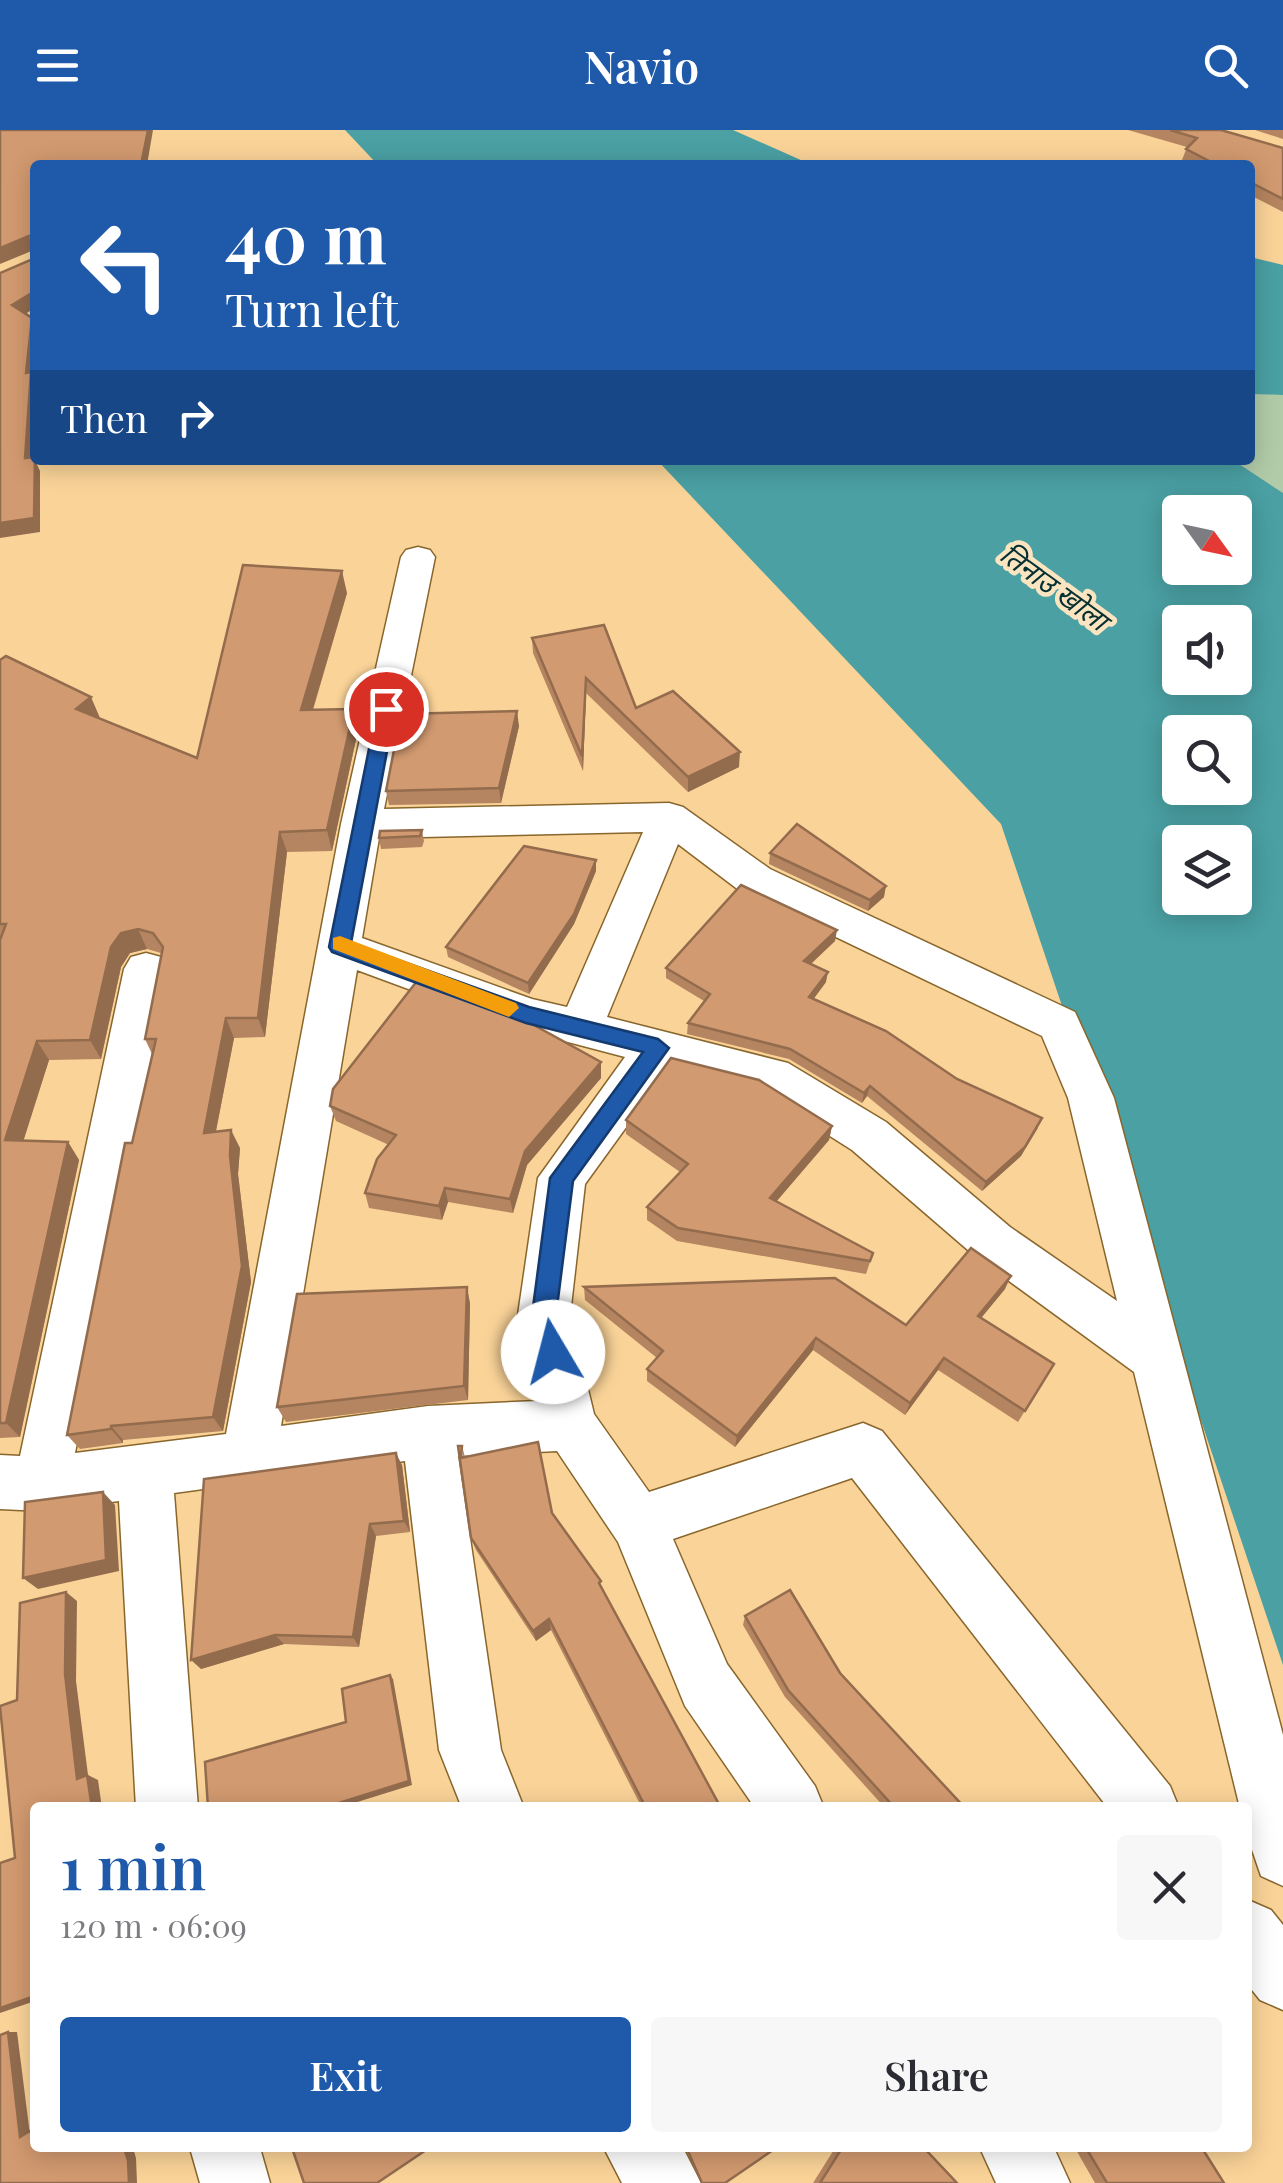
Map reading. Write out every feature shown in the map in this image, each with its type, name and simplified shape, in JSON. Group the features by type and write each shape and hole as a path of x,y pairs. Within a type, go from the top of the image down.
{"street":[{"path":"249,1457 361,824 418,557"},
{"path":"361,824 668,817 755,880 1059,1024 1091,1098 1283,1854"},
{"path":"580,1028 668,817"},
{"path":"340,947 526,1015 772,1076 869,1136 993,1242 1154,1356"},
{"path":"146,970 21,1483 145,1471 428,1432 570,1425"},
{"path":"658,1048 562,1178 544,1315 570,1425 638,1524 706,1685 789,1802"},
{"path":"428,1432 470,1750 491,1802"},
{"path":"638,1524 863,1449 1143,1802"},
{"path":"145,1471 166,1802"},
{"path":"1252,1937 1283,1977"},
{"path":"227,2152 236,2183"},
{"path":"643,2152 666,2183"},
{"path":"1017,2152 1035,2183"}],"green space":[{"path":"1255,394 1283,395 1283,493 1241,465 1255,465"}],"water":[{"path":"345,130 733,130 801,160 373,160"},
{"path":"1255,258 1283,265 1283,395 1255,394"},
{"name":"तिनाउ खोला","path":"662,465 1241,465 1283,493 1283,1665 1001,824"}],"building":[{"path":"0,130 148,130 142,160 30,160 30,237 0,248"},
{"path":"1170,130 1221,130 1283,148 1283,199 1255,185 1255,160 1207,160 1186,149 1197,138"},
{"path":"30,260 30,294 12,305 30,317 25,458 30,458 30,465 35,465 34,518 0,523 0,273"},
{"path":"243,565 342,571 301,710 354,709 327,830 280,832 258,1018 226,1018 204,1133 231,1130 230,1156 242,1266 213,1417 111,1426 67,1435 125,1143 132,1143 156,1039 145,1039 163,947 153,933 138,929 121,933 111,947 90,1040 37,1041 5,1140 68,1142 6,1423 0,1423 0,940 6,924 0,924 0,660 6,656 91,697 76,709 197,758"},
{"path":"604,625 636,708 673,691 740,752 688,777 586,678 582,756 532,638"},
{"path":"517,711 499,788 386,791 401,714"},
{"path":"797,824 886,886 870,900 770,853"},
{"path":"422,830 420,836 379,838 380,831"},
{"path":"524,846 596,860 574,914 528,983 446,947"},
{"path":"741,885 837,930 804,961 828,972 809,997 886,1031 957,1079 1042,1118 1025,1147 986,1182 870,1086 864,1093 790,1049 688,1023 710,994 666,968"},
{"path":"417,981 521,1018 601,1062 525,1151 510,1199 445,1188 439,1206 365,1193 377,1159 396,1135 330,1106 333,1089"},
{"path":"671,1058 759,1080 832,1126 770,1198 873,1253 870,1261 678,1228 647,1207 688,1164 626,1120"},
{"path":"971,1248 1011,1276 978,1316 1054,1364 1025,1411 944,1358 910,1403 816,1338 737,1436 647,1369 663,1351 584,1287 835,1278 906,1325"},
{"path":"467,1287 464,1386 277,1407 297,1294"},
{"path":"538,1442 552,1513 601,1581 718,1802 643,1802 549,1619 533,1631 471,1538 458,1446 462,1446 461,1458"},
{"path":"396,1453 404,1521 370,1524 353,1637 275,1635 191,1660 204,1479"},
{"path":"103,1492 106,1560 23,1578 25,1502"},
{"path":"790,1590 840,1673 959,1802 890,1802 788,1690 745,1616"},
{"path":"66,1592 65,1674 77,1779 87,1775 91,1802 30,1802 30,1998 0,2008 0,1863 15,1858 0,1706 17,1700 20,1603"},
{"path":"390,1675 409,1781 342,1802 208,1802 205,1762 346,1722 342,1689"},
{"path":"8,2032 20,2137 30,2131 30,2152 125,2152 129,2183 0,2183 0,2035"},
{"path":"293,2152 423,2152 377,2183 304,2183"},
{"path":"688,2152 770,2152 725,2183 702,2183"},
{"path":"839,2152 928,2152 957,2183 820,2183"},
{"path":"1088,2152 1205,2152 1224,2183 1107,2183"}],"slow traffic":[{"path":"340,944 509,1008"}],"route":[{"path":"386,709 340,947 526,1015 658,1048 562,1178 544,1315 553,1352"}]}
